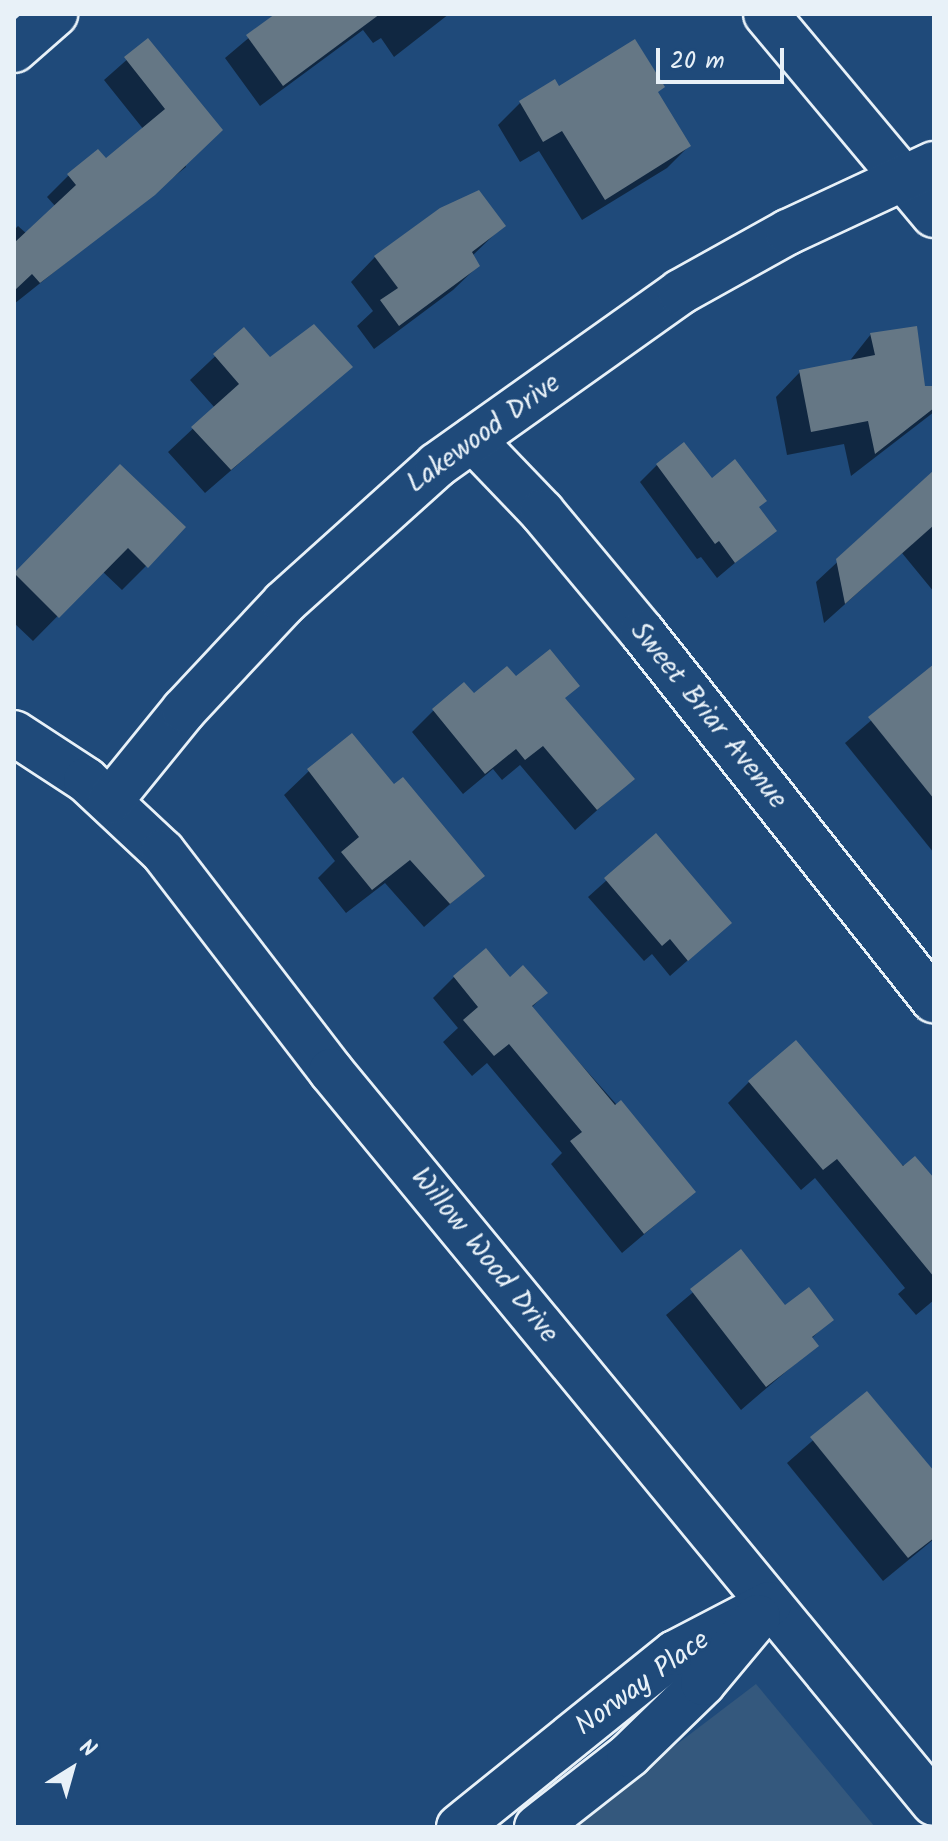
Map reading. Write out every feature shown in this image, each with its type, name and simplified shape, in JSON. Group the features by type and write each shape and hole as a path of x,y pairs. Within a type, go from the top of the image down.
{"street":[{"path":"14,50 55,14"},
{"path":"766,14 918,171 934,215"},
{"name":"Lakewood Drive","path":"110,801 184,710 284,603 392,503 473,440 680,292 918,171"},
{"name":"Sweet Briar Avenue","path":"473,440 542,512 642,632 934,1000"},
{"name":"Willow Wood Drive","path":"14,733 110,801 163,852 331,1071 934,1803"},
{"name":"Norway Place","path":"459,1827 675,1653 769,1604"},
{"name":"Norway Place","path":"537,1827 639,1745 703,1683 769,1604"}],"shaded area":[{"path":"756,1684 875,1827 568,1827"}],"building":[{"path":"275,14 380,14 283,86 246,35"},
{"path":"148,38 223,130 155,195 40,283 32,274 14,291 14,243 76,185 67,174 98,149 106,158 165,109 124,57"},
{"path":"635,39 665,87 658,92 691,146 605,200 562,131 543,142 519,101 555,79 559,86"},
{"path":"479,190 506,226 472,252 480,266 399,326 380,300 398,288 374,256 440,208"},
{"path":"314,324 353,367 231,470 191,427 239,384 213,354 244,327 270,357"},
{"path":"917,326 925,386 934,386 934,408 875,454 868,421 811,432 799,370 875,355 870,333"},
{"path":"684,442 712,478 735,459 767,501 759,507 777,531 735,563 719,541 715,544 656,464"},
{"path":"120,464 186,527 148,568 128,548 59,618 14,573"},
{"path":"934,470 934,525 845,604 836,559"},
{"path":"550,649 580,686 565,698 635,779 597,810 543,746 525,760 516,749 485,774 432,709 464,682 474,693 507,666 516,676"},
{"path":"934,664 934,799 868,717"},
{"path":"352,733 394,784 403,777 485,876 450,904 410,860 372,890 341,852 359,837 307,769"},
{"path":"656,833 732,923 688,961 670,939 662,946 604,878"},
{"path":"486,948 510,977 523,965 548,993 532,1006 615,1105 621,1100 696,1192 644,1234 570,1141 582,1132 509,1044 494,1056 463,1020 478,1007 453,976"},
{"path":"796,1040 903,1166 915,1156 934,1178 934,1277 837,1159 823,1170 748,1081"},
{"path":"741,1249 785,1305 809,1287 834,1320 812,1337 819,1346 766,1387 690,1289"},
{"path":"867,1391 934,1471 934,1538 908,1558 810,1437"}]}
